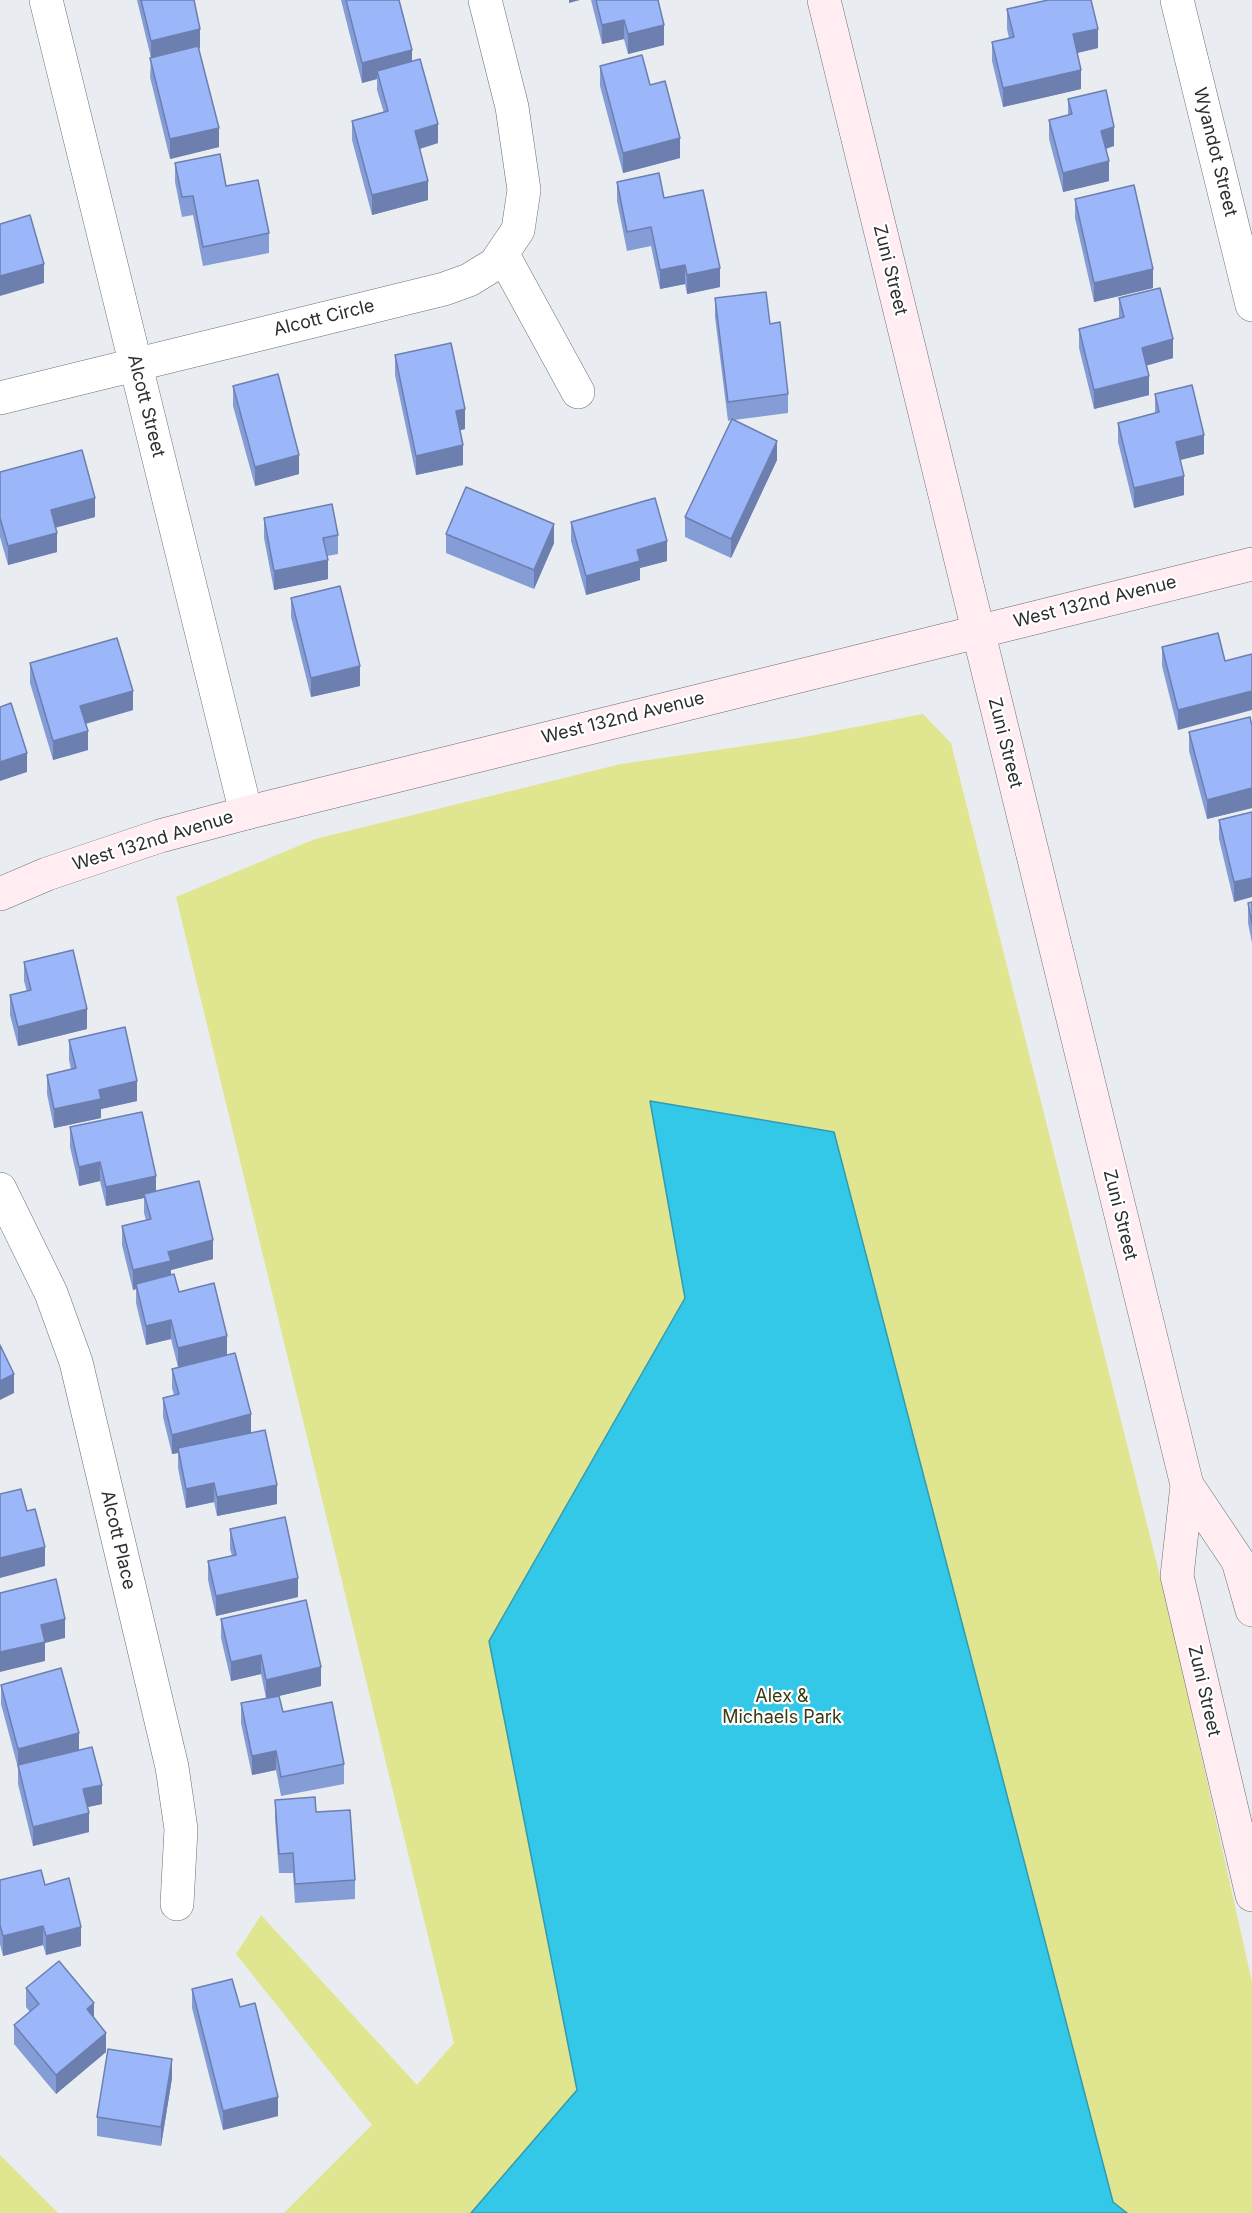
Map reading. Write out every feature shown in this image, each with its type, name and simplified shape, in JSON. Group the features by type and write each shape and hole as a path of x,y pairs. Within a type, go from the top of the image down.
{"main road":[{"name":"Zuni Street","path":"824,0 1186,1485 1177,1576 1252,1895"},
{"name":"West 132nd Avenue","path":"0,894 47,874 160,836 246,813 977,630 1252,564"},
{"name":"Zuni Street","path":"1186,1485 1238,1561 1252,1610"}],"street":[{"name":"Alcott Street","path":"46,0 246,813"},
{"name":"Alcott Circle","path":"0,398 444,290 469,280 495,264 518,230 524,190 512,107 485,0"},
{"name":"Wyandot Street","path":"1177,0 1252,305"},
{"path":"503,255 578,392"},
{"name":"Alcott Place","path":"0,1189 8,1226 51,1293 75,1362 166,1744 181,1829 177,1904"}],"green space":[{"name":"Alex & Michaels Park","path":"923,714 951,743 1170,1616 1252,1982 1252,2213 284,2213 372,2125 236,1954 261,1915 417,2085 454,2043 176,897 315,839 621,764 799,738"},
{"path":"0,2155 58,2213 0,2213"}],"water":[{"path":"650,1101 834,1132 1113,2202 1127,2213 471,2213 577,2090 489,1641 685,1298"}],"building":[{"path":"141,0 194,0 200,29 151,41"},
{"path":"346,0 399,0 412,50 362,63"},
{"path":"596,0 658,0 664,25 628,34 624,20 602,25"},
{"path":"1048,0 1091,0 1098,29 1073,34 1081,70 1003,88 992,42 1014,37 1007,9"},
{"path":"198,46 219,128 170,139 150,58"},
{"path":"642,55 650,85 665,81 680,138 623,153 600,66"},
{"path":"420,59 438,124 415,131 428,181 372,195 352,121 388,111 377,71"},
{"path":"1106,90 1114,127 1101,131 1109,161 1063,173 1049,120 1072,114 1068,99"},
{"path":"220,154 226,186 258,180 269,233 203,247 193,196 182,197 175,163"},
{"path":"659,173 664,198 703,190 720,268 687,275 685,265 660,270 651,227 627,232 617,182"},
{"path":"1134,185 1153,269 1094,283 1075,199"},
{"path":"30,215 44,264 0,276 0,224"},
{"path":"1160,288 1173,339 1142,348 1149,376 1094,390 1079,329 1124,317 1119,298"},
{"path":"766,292 770,324 780,322 788,394 728,402 715,298"},
{"path":"451,343 465,409 456,411 463,445 416,456 395,355"},
{"path":"278,374 299,455 255,467 233,386"},
{"path":"1192,385 1204,435 1176,442 1184,476 1134,488 1118,423 1159,412 1155,394"},
{"path":"732,419 777,441 731,539 685,517"},
{"path":"82,450 95,498 51,510 57,533 8,546 0,518 0,472"},
{"path":"466,487 554,524 534,570 446,534"},
{"path":"655,498 667,541 637,550 640,561 586,576 571,522"},
{"path":"332,504 338,535 323,538 328,560 274,571 264,518"},
{"path":"340,586 360,666 311,678 291,598"},
{"path":"1218,633 1225,661 1252,654 1252,691 1178,710 1162,647"},
{"path":"117,638 133,691 80,706 88,731 53,741 30,663"},
{"path":"11,703 27,753 0,762 0,707"},
{"path":"1250,717 1252,788 1207,800 1189,732"},
{"path":"1252,812 1252,878 1234,882 1219,820"},
{"path":"1252,902 1252,924 1248,903"},
{"path":"73,950 87,1009 18,1027 10,995 31,990 24,962"},
{"path":"125,1027 137,1081 99,1090 101,1099 54,1109 47,1075 76,1068 69,1040"},
{"path":"142,1112 156,1176 106,1187 100,1162 79,1167 70,1127"},
{"path":"199,1181 213,1240 168,1252 171,1261 133,1270 122,1226 151,1219 144,1194"},
{"path":"174,1274 179,1292 214,1283 227,1336 178,1348 171,1320 146,1326 136,1284"},
{"path":"0,1345 14,1374 0,1381"},
{"path":"235,1353 251,1414 172,1435 163,1398 179,1394 172,1369"},
{"path":"265,1430 277,1485 217,1497 214,1483 186,1489 178,1448"},
{"path":"21,1489 27,1511 35,1509 45,1547 0,1558 0,1494"},
{"path":"285,1517 298,1578 216,1596 208,1561 236,1555 230,1529"},
{"path":"56,1579 65,1619 41,1625 45,1642 0,1652 0,1593"},
{"path":"306,1600 321,1667 266,1680 261,1655 231,1662 221,1619"},
{"path":"61,1668 79,1733 18,1749 1,1685"},
{"path":"279,1696 283,1712 332,1702 344,1764 281,1777 276,1751 252,1756 241,1703"},
{"path":"92,1747 102,1785 83,1789 89,1813 33,1827 18,1765"},
{"path":"315,1797 316,1812 350,1810 355,1880 295,1884 293,1853 279,1854 275,1800"},
{"path":"41,1870 45,1885 69,1878 81,1927 46,1936 43,1926 3,1936 0,1925 0,1880"},
{"path":"59,1961 94,2003 87,2009 106,2033 56,2075 14,2025 39,2004 26,1988"},
{"path":"232,1979 240,2007 255,2003 278,2097 223,2111 192,1989"},
{"path":"108,2049 172,2059 161,2127 97,2117"}]}
